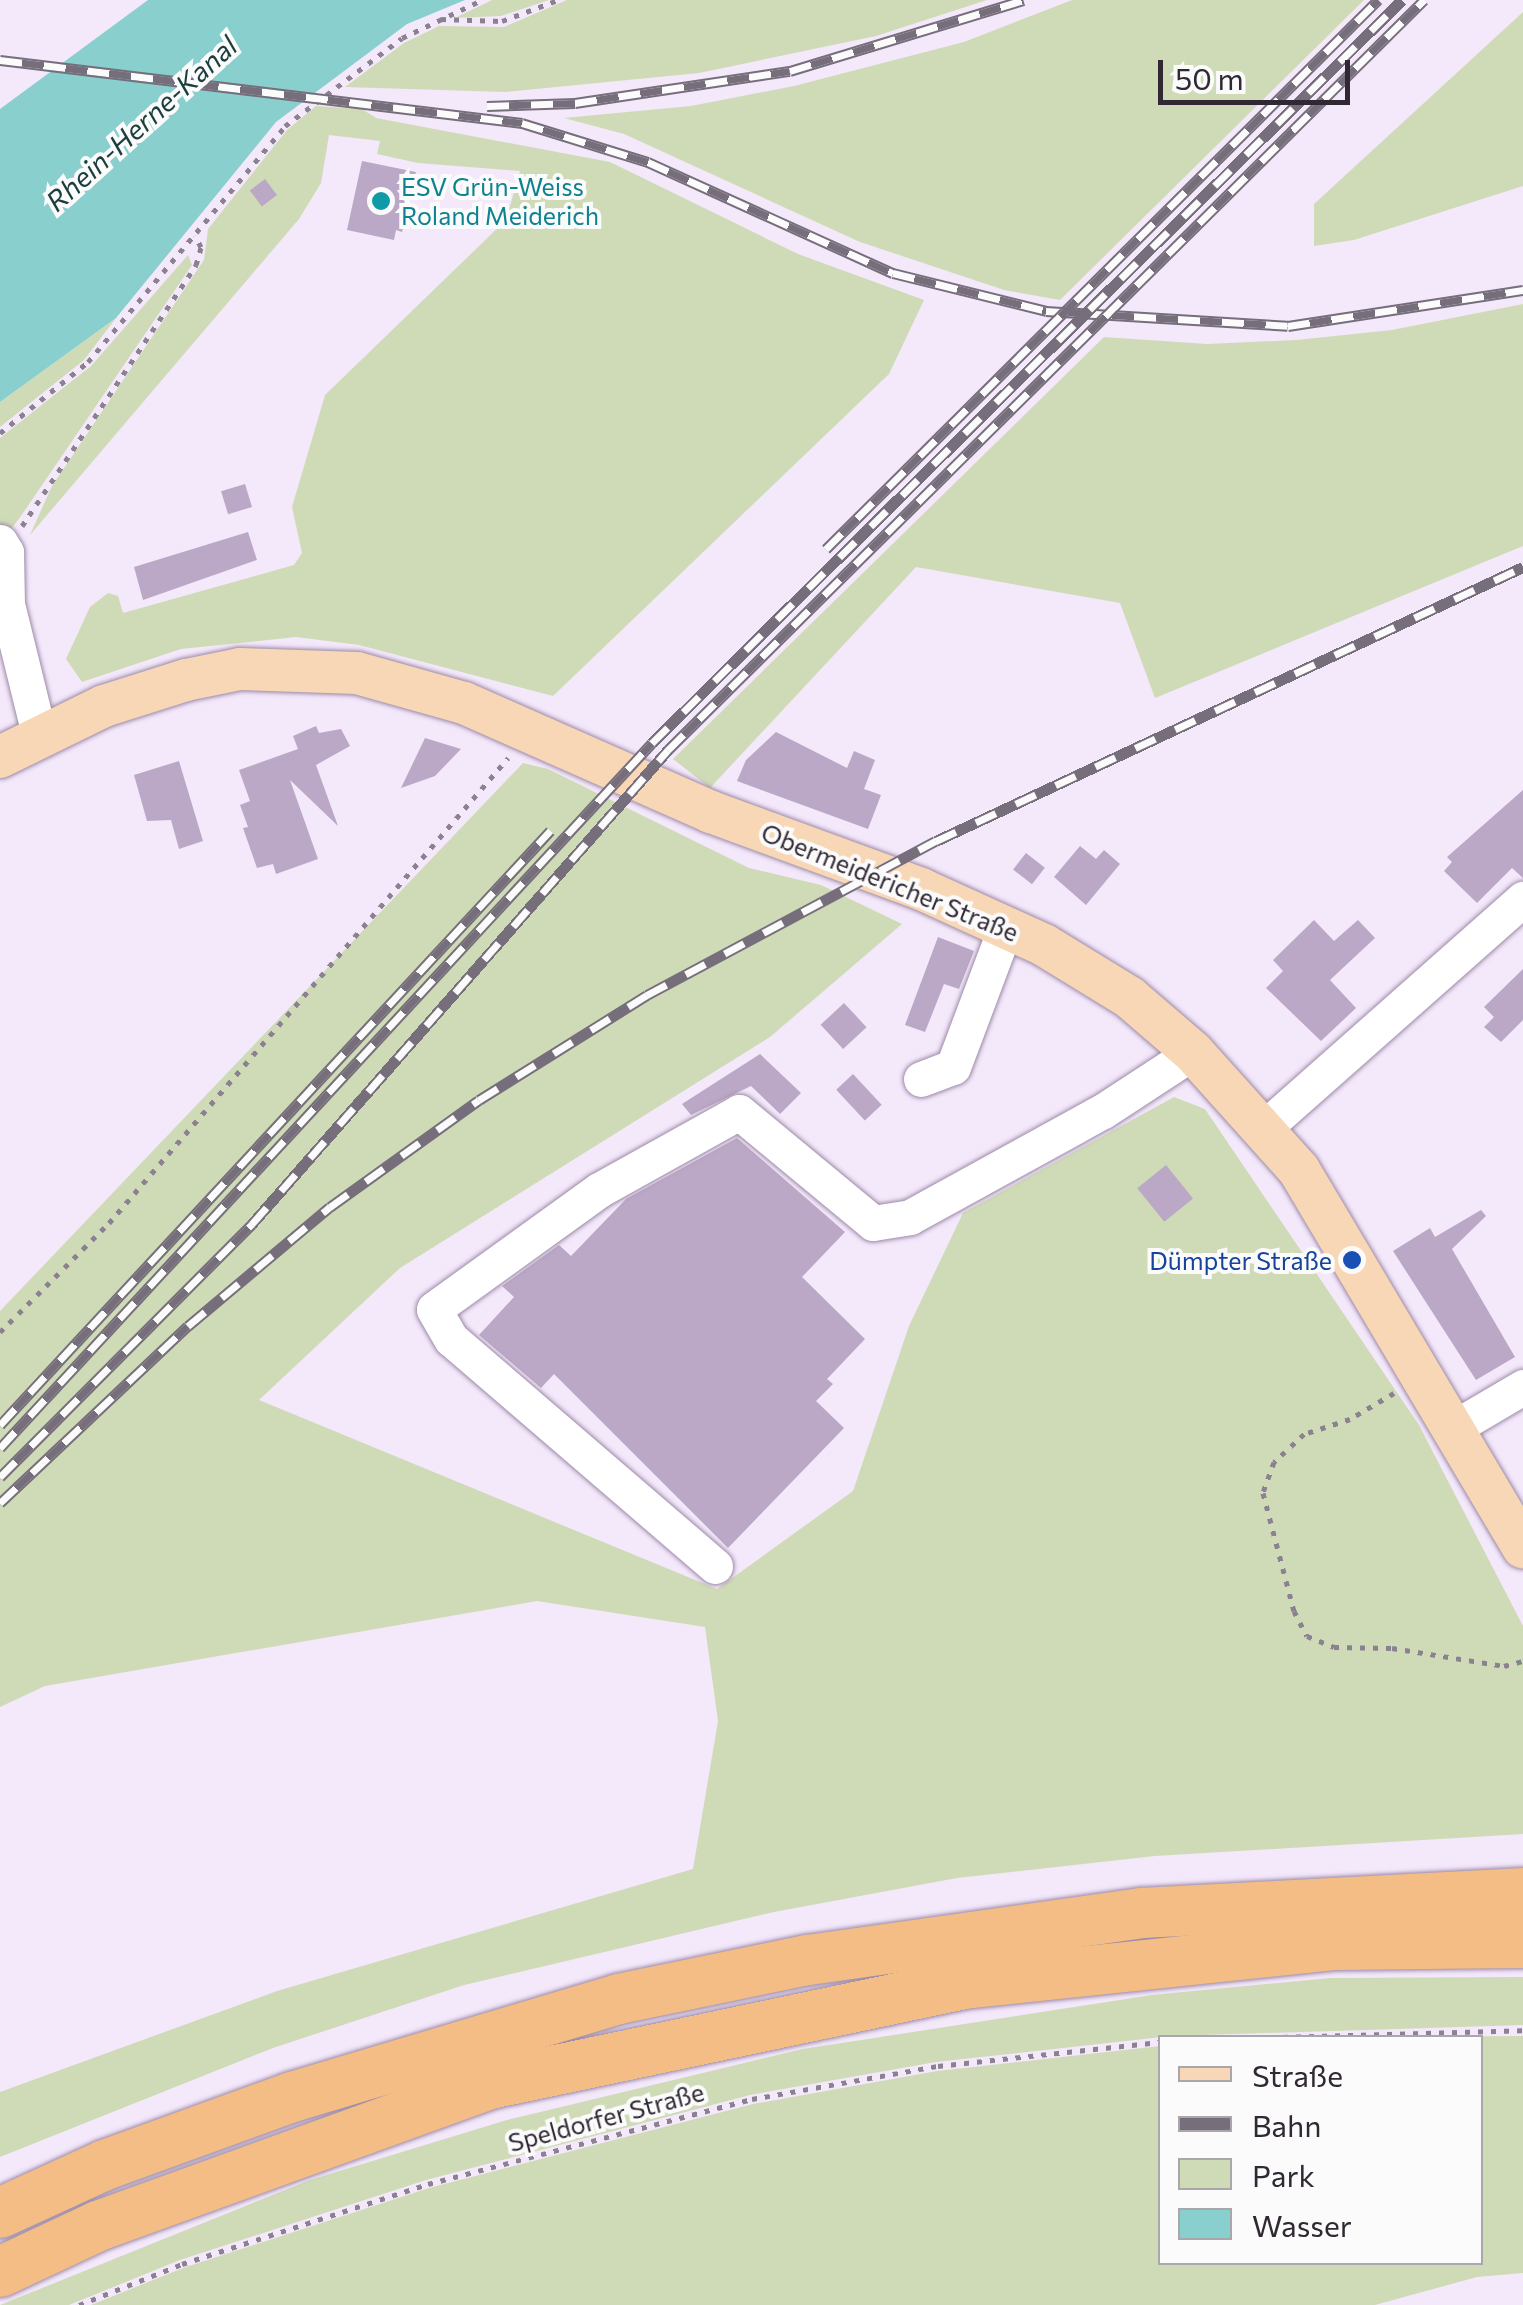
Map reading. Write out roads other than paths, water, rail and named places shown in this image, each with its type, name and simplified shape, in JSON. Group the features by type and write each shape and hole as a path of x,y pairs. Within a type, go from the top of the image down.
{"highway":[{"path":"0,2183 302,2066 596,1979 778,1938 1139,1884 1523,1865"},
{"path":"0,2213 105,2165 292,2097 619,1998 808,1960 1142,1914 1523,1893"},
{"path":"0,2272 98,2226 490,2084 964,1984 1338,1945 1523,1943"}],"main road":[{"name":"Obermeidericher Straße","path":"0,758 40,734 186,680 300,667 407,684 532,731 711,812 1006,926 1128,997 1193,1052 1299,1170 1523,1548"}],"street":[{"path":"3,547 6,604 40,734"},
{"path":"1264,1128 1523,899"},
{"path":"920,1079 954,1067 1006,926"},
{"path":"716,1566 451,1338 434,1309 599,1190 739,1112 873,1222 910,1216 1102,1111 1193,1052"},
{"path":"1450,1430 1523,1386"}],"water":[{"name":"Rhein-Herne-Kanal","path":"148,0 465,0 407,24 276,122 116,318 0,402 0,109"}],"railway":[{"path":"487,106 575,103 790,71 1023,0"},
{"path":"826,549 1378,0"},
{"path":"0,1448 652,743 1402,0"},
{"path":"0,1477 252,1224 668,750 1424,0"},
{"path":"0,60 522,123 648,162 893,273 1046,311 1288,326 1523,290"},
{"path":"0,1503 188,1326 330,1207 479,1100 647,995 936,841 1523,567"},
{"path":"0,1425 550,831"}],"place":[{"name":"ESV Grün-Weiss Roland Meiderich","path":"381,201"},
{"name":"Dümpter Straße","path":"1352,1260"}]}
